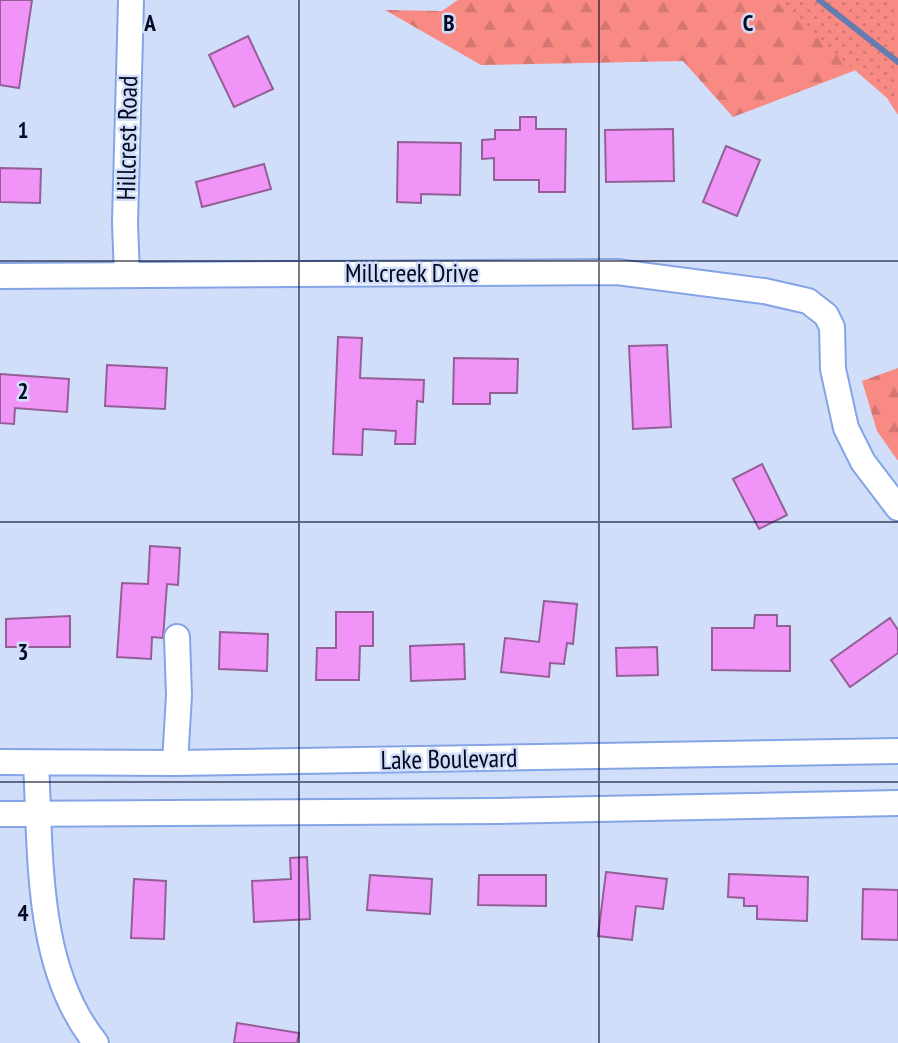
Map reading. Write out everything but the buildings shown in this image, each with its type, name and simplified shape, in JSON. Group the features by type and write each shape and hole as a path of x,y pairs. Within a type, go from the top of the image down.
{"street":[{"name":"Hillcrest Road","path":"127,275 125,223 131,0"},
{"name":"Millcreek Drive","path":"0,276 617,272 764,291 808,301 820,308 832,327 833,369 846,428 863,462 898,508"},
{"path":"175,764 179,695 177,637"},
{"name":"Lake Boulevard","path":"0,762 175,764 898,751"},
{"path":"36,763 48,924 60,979 69,1005 96,1043"},
{"name":"Lake Boulevard","path":"0,814 511,810 898,803"}],"green space":[{"path":"458,0 898,0 877,62 733,117 683,61 481,65 385,10 442,11"},
{"path":"774,0 898,0 898,115 887,98"},
{"path":"898,368 898,461 877,431 862,381"}],"waterway":[{"path":"819,0 898,62"}]}
